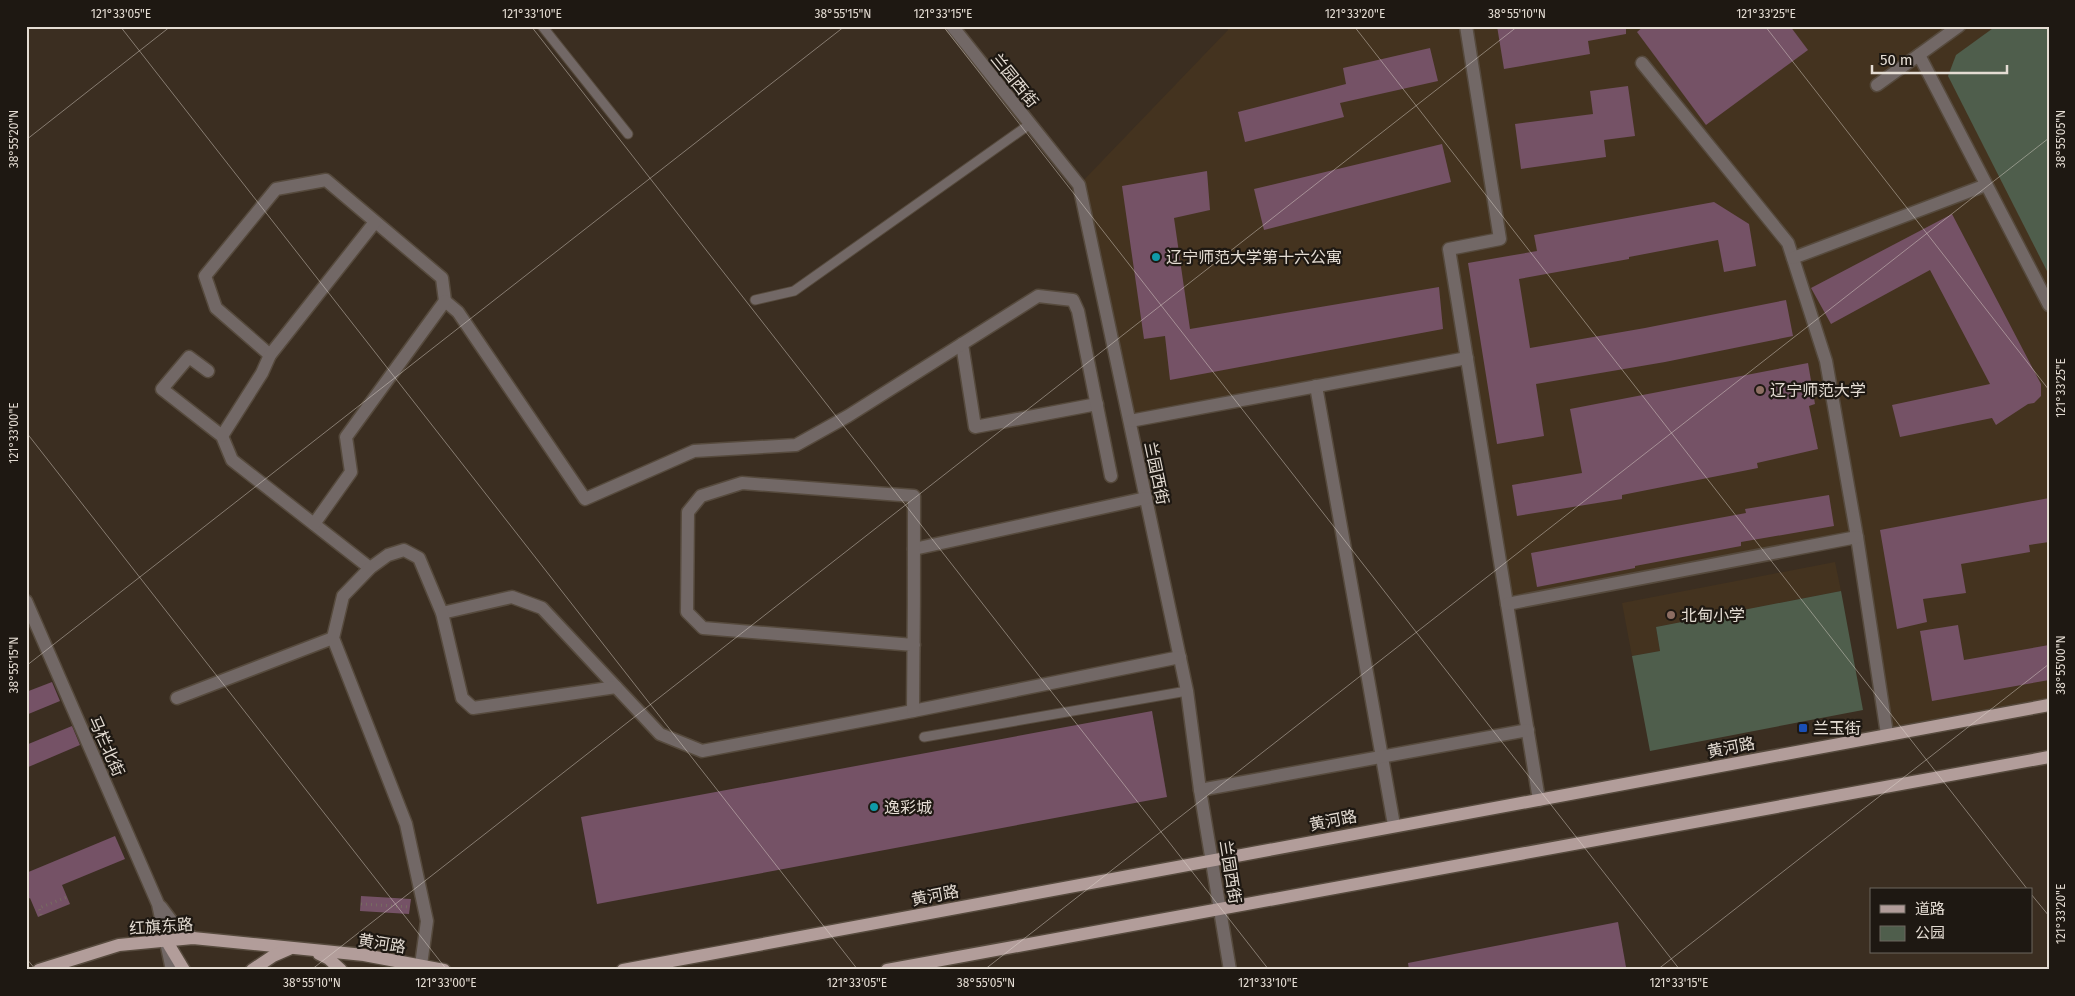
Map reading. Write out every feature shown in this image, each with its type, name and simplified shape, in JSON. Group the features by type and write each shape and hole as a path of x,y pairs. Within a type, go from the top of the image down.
{"main road":[{"name":"黄河路","path":"623,970 1394,825 1540,800 2049,705"},
{"path":"887,970 2049,757"},
{"name":"红旗东路","path":"39,970 119,945 192,938 315,951"},
{"path":"166,940 184,970"},
{"path":"252,970 273,956 289,949"},
{"name":"黄河路","path":"315,951 364,955 444,970"},
{"path":"315,951 329,959 341,970"}],"street":[{"name":"兰园西街","path":"952,26 1079,185 1187,691 1200,790 1230,970"},
{"path":"1466,26 1500,239 1449,249 1540,800"},
{"path":"1877,85 1959,26"},
{"path":"1918,55 2049,306"},
{"path":"1642,63 1788,243 1826,360 1857,537 1887,734"},
{"path":"270,355 216,308 205,276 276,189 326,180 442,278 445,301 458,312 585,500 694,451 796,445 848,416 1038,296 1073,300 1078,311 1111,476"},
{"path":"1793,258 1986,185"},
{"path":"222,436 262,373 270,355 375,222"},
{"path":"314,524 351,472 346,437 445,301"},
{"path":"962,344 975,427 1097,404"},
{"path":"208,370 189,357 162,389 222,436 232,460 370,568"},
{"path":"1130,421 1467,358"},
{"path":"1316,386 1394,825"},
{"path":"913,711 914,646 914,496 742,484 701,496 688,512 688,612 703,628 914,646"},
{"path":"914,549 1146,498"},
{"path":"1507,604 1857,537"},
{"path":"421,965 427,921 406,824 333,638 343,596 370,568 388,555 404,550 419,558 442,613 462,698 473,708 616,687"},
{"path":"442,613 512,598 542,608 660,734 702,751 1180,657"},
{"name":"马栏北街","path":"26,601 158,904"},
{"path":"177,698 333,638"},
{"path":"1200,790 1528,730"},
{"path":"158,904 173,923 192,938"},
{"path":"158,904 172,970"}],"lane":[{"path":"542,26 628,134"},
{"path":"754,300 794,291 1030,124"},
{"path":"924,737 1187,691"}],"path":[{"path":"41,915 38,908 67,896"},
{"path":"360,904 410,907"}],"shaded area":[{"name":"辽宁师范大学","path":"1226,26 2049,26 2049,705 1887,734 1857,537 1507,604 1467,358 1130,421 1079,185 1228,30"},
{"name":"北甸小学","path":"1835,562 1841,591 1656,627 1660,651 1632,656 1622,603"}],"green space":[{"path":"1996,26 2049,26 2049,275 1948,76 1956,55"},
{"path":"1841,591 1863,710 1650,751 1632,656 1660,651 1656,627"}],"building":[{"path":"1497,26 1626,26 1626,34 1588,41 1590,54 1504,69"},
{"path":"1644,26 1790,26 1808,50 1706,125 1637,32"},
{"path":"1430,48 1438,81 1340,103 1344,117 1245,142 1238,112 1346,84 1343,68"},
{"path":"1628,86 1635,136 1604,140 1606,157 1521,169 1515,124 1593,114 1590,91"},
{"path":"1442,144 1451,182 1264,230 1254,189"},
{"name":"辽宁师范大学第十六公寓","path":"1207,171 1210,210 1174,218 1190,329 1439,287 1443,329 1170,380 1165,336 1144,339 1122,186"},
{"path":"1714,202 1749,224 1756,266 1724,272 1718,240 1629,257 1629,259 1519,279 1530,348 1645,328 1786,300 1793,336 1665,362 1536,384 1544,436 1497,444 1468,263 1537,251 1534,235"},
{"path":"1952,214 2041,384 2041,396 2034,403 2028,404 1996,425 1992,418 1900,437 1892,405 1990,384 1930,270 1831,324 1811,288"},
{"path":"1808,363 1815,404 1809,406 1818,449 1757,463 1758,468 1622,495 1622,499 1517,516 1512,485 1582,473 1570,409"},
{"path":"1829,495 1834,526 1741,542 1741,546 1537,587 1531,553 1746,513 1745,509"},
{"path":"2049,498 2049,542 2029,545 2030,552 1961,564 1966,593 1923,599 1927,622 1897,629 1880,530"},
{"path":"1958,625 1964,660 2049,645 2049,680 1932,701 1920,631"},
{"path":"52,682 60,701 26,715 26,692"},
{"name":"逸彩城","path":"1152,711 1167,797 597,904 581,817"},
{"path":"72,726 80,745 26,768 26,745"},
{"path":"115,836 125,859 62,885 70,904 38,917 30,898 26,900 26,873"},
{"path":"361,896 411,899 409,914 360,911"},
{"path":"1618,922 1626,967 1610,970 1409,970 1408,963"}],"place":[{"name":"辽宁师范大学第十六公寓","path":"1156,257"},
{"name":"辽宁师范大学","path":"1760,390"},
{"name":"北甸小学","path":"1671,615"},
{"name":"兰玉街","path":"1803,728"},
{"name":"逸彩城","path":"874,807"}]}
